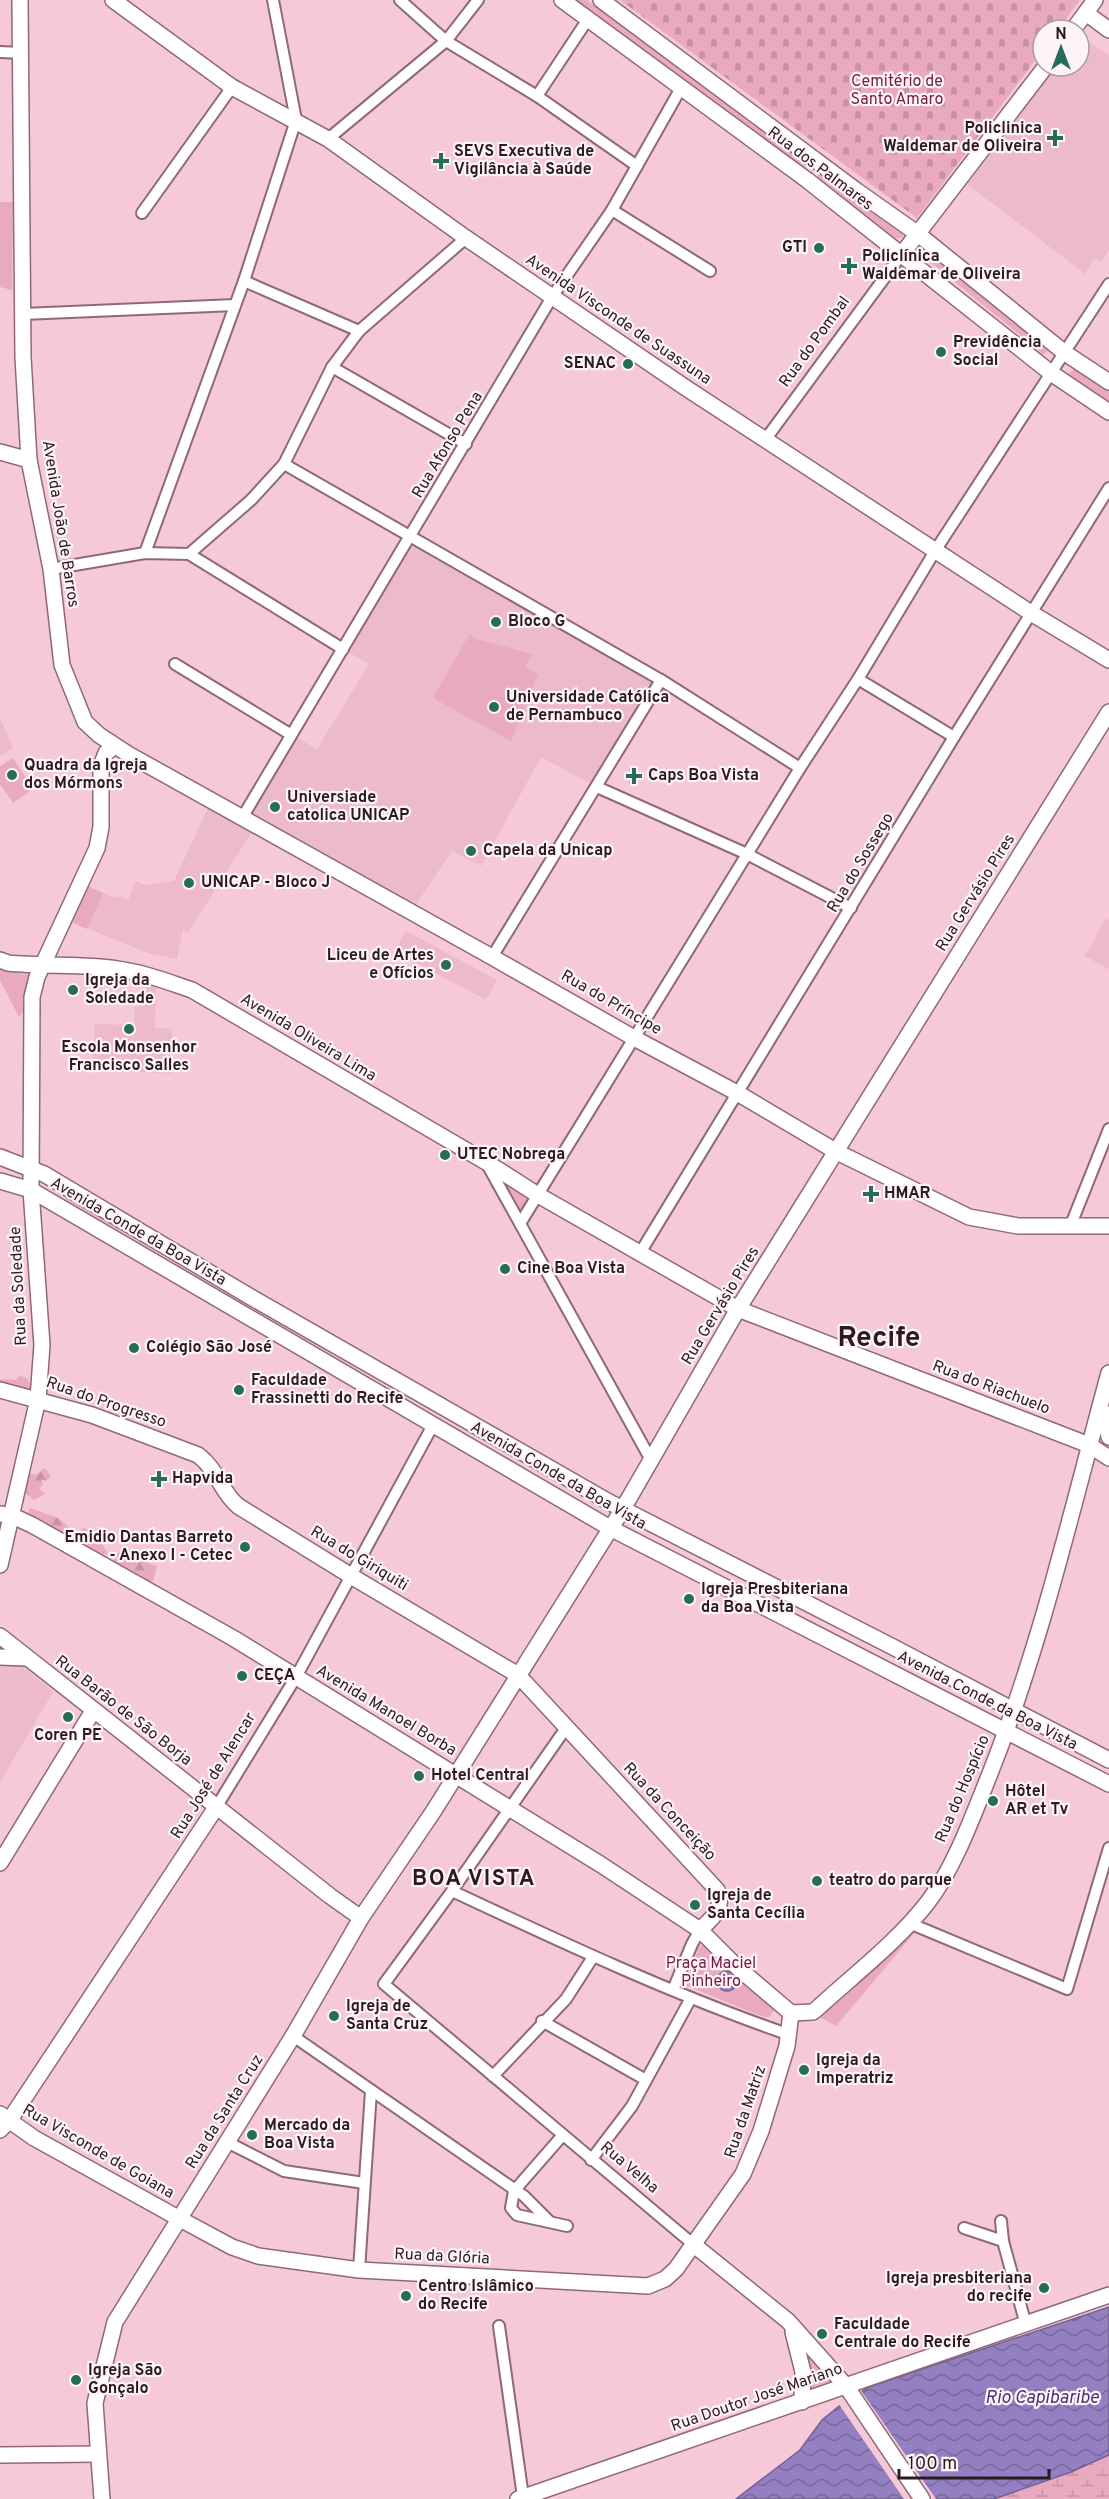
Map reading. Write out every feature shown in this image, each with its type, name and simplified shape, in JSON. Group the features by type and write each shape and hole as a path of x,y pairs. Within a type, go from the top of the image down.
{"main road":[{"name":"Avenida João de Barros","path":"20,0 23,314 29,460 51,569 62,665 71,691 91,729 114,746"},
{"name":"Avenida Visconde de Suassuna","path":"113,0 232,87 328,139 466,238 765,440 1030,613 1109,660"},
{"name":"Rua dos Palmares","path":"562,0 807,180 1051,373 1109,412"},
{"name":"Rua dos Palmares","path":"601,0 918,234 1065,353 1109,382"},
{"path":"1090,6 1109,30"},
{"name":"Rua do Pombal","path":"902,254 1037,78"},
{"path":"807,180 812,175 821,175 857,191"},
{"path":"0,452 29,460"},
{"name":"Rua Gervásio Pires","path":"361,1918 457,1775 610,1528 616,1506 634,1490 738,1309 1109,712"},
{"name":"Rua do Príncipe","path":"114,746 634,1038 739,1094 837,1152 969,1217 1018,1226 1109,1226"},
{"name":"Rua da Soledade","path":"0,1565 6,1515 38,1399 42,1345 31,1190 32,997 42,966 97,848 101,827 101,766 106,753 114,746"},
{"name":"Avenida Oliveira Lima","path":"0,960 8,963 42,966 102,967 128,971 156,977 192,990 486,1162 538,1195"},
{"name":"Avenida Conde da Boa Vista","path":"0,1157 31,1167 259,1302 616,1506 1109,1760"},
{"name":"Avenida Conde da Boa Vista","path":"0,1180 31,1190 610,1528 1109,1784"},
{"name":"Rua do Riachuelo","path":"538,1195 738,1309 1089,1445 1109,1458"},
{"path":"33,1224 42,1208 57,1205"},
{"name":"Rua do Hospício","path":"791,2013 813,2012 909,1923 929,1901 967,1832 1015,1710 1068,1527 1109,1372"},
{"name":"Rua do Progresso","path":"0,1390 92,1415 198,1455"},
{"path":"1108,1418 1109,1437"},
{"name":"Rua do Giriquiti","path":"198,1455 210,1464 231,1500 238,1506 518,1675"},
{"name":"Avenida Manoel Borba","path":"6,1515 151,1590 600,1864 700,1930 738,1968 791,2013"},
{"path":"0,1636 27,1658"},
{"path":"0,1657 27,1658"},
{"name":"Rua Barão de São Borja","path":"27,1658 361,1918"},
{"name":"Rua da Conceição","path":"518,1675 717,1890 721,1905 718,1912 700,1930"},
{"path":"0,1863 93,1711"},
{"name":"Rua José de Alencar","path":"3,2122 217,1806"},
{"name":"Rua da Santa Cruz","path":"102,2499 95,2403 115,2322 293,2036 361,1918"},
{"name":"Rua da Matriz","path":"694,2245 743,2174 761,2131 790,2034 791,2013"},
{"name":"Rua Visconde de Goiana","path":"3,2122 180,2219"},
{"name":"Rua da Glória","path":"180,2219 232,2247 258,2256 359,2270 648,2286 665,2279 694,2245"},
{"name":"Rua Velha","path":"694,2245 788,2321 848,2389 922,2499"},
{"name":"Rua Doutor José Mariano","path":"520,2498 802,2402 848,2389 1109,2295"},
{"path":"788,2321 802,2358 804,2385 802,2402"},
{"path":"0,2455 98,2454"}],"street":[{"path":"145,553 244,281 296,120 273,0"},
{"path":"400,0 446,41 537,96 637,166"},
{"path":"328,139 446,41 478,0"},
{"path":"537,96 588,19"},
{"path":"0,52 21,53"},
{"path":"142,213 232,87"},
{"name":"Rua Afonso Pena","path":"242,818 552,297 612,210 681,88"},
{"path":"612,210 710,271"},
{"path":"189,554 251,500 284,464 332,367 359,331 466,238"},
{"name":"Rua do Pombal","path":"765,440 902,254"},
{"path":"244,281 359,331"},
{"path":"521,1222 935,551 1109,284"},
{"path":"23,314 235,305"},
{"path":"332,367 466,444"},
{"path":"284,464 661,680 800,768"},
{"name":"Rua do Sossego","path":"640,1253 739,1094 954,736 1109,488"},
{"path":"51,569 145,553 189,554 343,649"},
{"path":"175,664 290,734"},
{"path":"858,679 954,736"},
{"path":"492,957 661,680"},
{"path":"597,787 747,854 851,908"},
{"path":"1070,1227 1109,1129"},
{"path":"486,1162 651,1460"},
{"name":"Rua José de Alencar","path":"217,1806 296,1677 433,1425"},
{"path":"566,1728 452,1891 593,1957 691,1998 790,2034"},
{"path":"909,1923 1067,1989 1109,1848"},
{"name":"Rua Velha","path":"452,1891 384,1984 694,2245"},
{"name":"Rua da Conceição","path":"673,1990 700,1930"},
{"path":"493,2076 574,1988 593,1957"},
{"path":"591,2160 621,2123 691,1998"},
{"path":"542,2021 646,2080"},
{"path":"293,2036 524,2196 549,2221"},
{"path":"359,2270 363,2183 371,2091"},
{"path":"562,2136 514,2191 511,2205 513,2212 567,2226"},
{"path":"227,2142 284,2171 363,2183"},
{"path":"1001,2221 1003,2241 1026,2325"},
{"path":"964,2228 1003,2241"},
{"path":"499,2326 520,2498"}],"shaded area":[{"name":"Policlinica Waldemar de Oliveira","path":"1091,44 1109,55 1109,250 1101,262 1094,259 1085,274 967,184 1046,78 1091,78"},
{"name":"Universidade Católica de Pernambuco","path":"411,536 661,680 597,787 541,757 481,866 452,851 411,912 242,818 290,734 317,749 369,664 343,649"},
{"path":"0,718 13,748 0,756"},
{"name":"UNICAP - Bloco J","path":"209,806 253,830 188,933 183,929 177,959 148,953 69,921 87,886 115,898 117,896 128,900 136,881 145,885 174,881"},
{"path":"1106,918 1109,920 1109,969 1085,956"},
{"name":"Liceu de Artes e Ofícios","path":"406,931 497,980 486,1000 395,951"},
{"name":"Escola Monsenhor Francisco Salles","path":"142,984 156,987 155,1028 172,1029 172,1074 92,1069 95,1024 134,1025 135,1007 140,1006"},
{"path":"16,1661 53,1692 0,1782 0,1662"}],"green space":[{"path":"572,0 587,0 811,166 811,169 800,164"},
{"name":"Cemitério de Santo Amaro","path":"620,0 1080,0 1067,18 1031,18 1031,66 917,218"},
{"path":"822,174 902,232 903,237 895,239 818,179 818,175"},
{"path":"0,202 13,202 12,290 0,287"},
{"path":"920,246 1048,351 1040,357 1037,349 916,250"},
{"path":"1074,368 1109,391 1109,402 1067,376"},
{"path":"470,633 475,639 533,654 525,666 538,675 511,741 433,698"},
{"name":"Quadra da Igreja dos Mórmons","path":"13,758 33,789 13,803 0,784 0,766"},
{"path":"87,886 103,893 87,929 69,921"},
{"path":"0,968 28,975 25,1009 19,1017 0,980"},
{"path":"486,1162 538,1195 521,1222"},
{"path":"66,1196 243,1298 243,1301 65,1199"},
{"path":"19,1376 26,1378 34,1389 33,1395 0,1388 0,1379 16,1380"},
{"path":"45,1468 51,1477 46,1481 41,1479 43,1484 39,1489 45,1494 34,1500 24,1488 26,1474 37,1474"},
{"path":"30,1508 58,1518 78,1535 83,1528 92,1531 93,1536 99,1539 108,1554 98,1555 26,1519"},
{"path":"129,1549 132,1552 127,1561 132,1563 136,1555 157,1566 153,1581 147,1582 112,1563 119,1552 126,1555"},
{"path":"909,1928 916,1931 836,2026 818,2016"},
{"name":"Praça Maciel Pinheiro","path":"706,1944 775,2009 769,2017 761,2016 687,1986 687,1979 699,1947"},
{"path":"786,2323 845,2386 808,2400"},
{"path":"1109,2455 1109,2499 994,2499 1071,2472"}],"water":[{"path":"727,1971 734,1974 737,1981 734,1988 727,1991 720,1988 717,1981 720,1974"},
{"name":"Rio Capibaribe","path":"1109,2307 1109,2455 1071,2472 994,2499 736,2499 800,2450 822,2420 844,2402 869,2387"}],"pier":[{"path":"860,2389 936,2499 904,2499 838,2403"}],"place":[{"name":"Policlinica Waldemar de Oliveira","path":"1055,138"},
{"name":"SEVS Executiva de Vigilância à Saúde","path":"441,161"},
{"name":"GTI","path":"819,248"},
{"name":"Policlínica Waldemar de Oliveira","path":"849,266"},
{"name":"Previdência Social","path":"941,352"},
{"name":"SENAC","path":"628,364"},
{"name":"Bloco G","path":"496,622"},
{"name":"Universidade Católica de Pernambuco","path":"494,707"},
{"name":"Quadra da Igreja dos Mórmons","path":"12,775"},
{"name":"Caps Boa Vista","path":"634,776"},
{"name":"Universiade catolica UNICAP","path":"275,807"},
{"name":"Capela da Unicap","path":"471,851"},
{"name":"UNICAP - Bloco J","path":"189,883"},
{"name":"Liceu de Artes e Ofícios","path":"446,965"},
{"name":"Igreja da Soledade","path":"73,990"},
{"name":"Escola Monsenhor Francisco Salles","path":"129,1029"},
{"name":"UTEC Nobrega","path":"445,1155"},
{"name":"HMAR","path":"871,1194"},
{"name":"Cine Boa Vista","path":"505,1269"},
{"name":"Colégio São José","path":"134,1348"},
{"name":"Faculdade Frassinetti do Recife","path":"239,1390"},
{"name":"Hapvida","path":"159,1479"},
{"name":"Emidio Dantas Barreto - Anexo I - Cetec","path":"245,1547"},
{"name":"Igreja Presbiteriana da Boa Vista","path":"689,1599"},
{"name":"CEÇA","path":"242,1676"},
{"name":"Coren PE","path":"68,1717"},
{"name":"Hotel Central","path":"419,1776"},
{"name":"Hôtel AR et Tv","path":"993,1801"},
{"name":"teatro do parque","path":"817,1881"},
{"name":"Igreja de Santa Cecília","path":"695,1905"},
{"name":"Igreja de Santa Cruz","path":"334,2016"},
{"name":"Igreja da Imperatriz","path":"804,2070"},
{"name":"Mercado da Boa Vista","path":"252,2135"},
{"name":"Igreja presbiteriana do recife","path":"1044,2288"},
{"name":"Centro Islâmico do Recife","path":"406,2296"},
{"name":"Faculdade Centrale do Recife","path":"822,2334"},
{"name":"Igreja São Gonçalo","path":"76,2380"}],"district":[{"name":"Recife","path":"879,1339"},
{"name":"BOA VISTA","path":"474,1879"}]}
